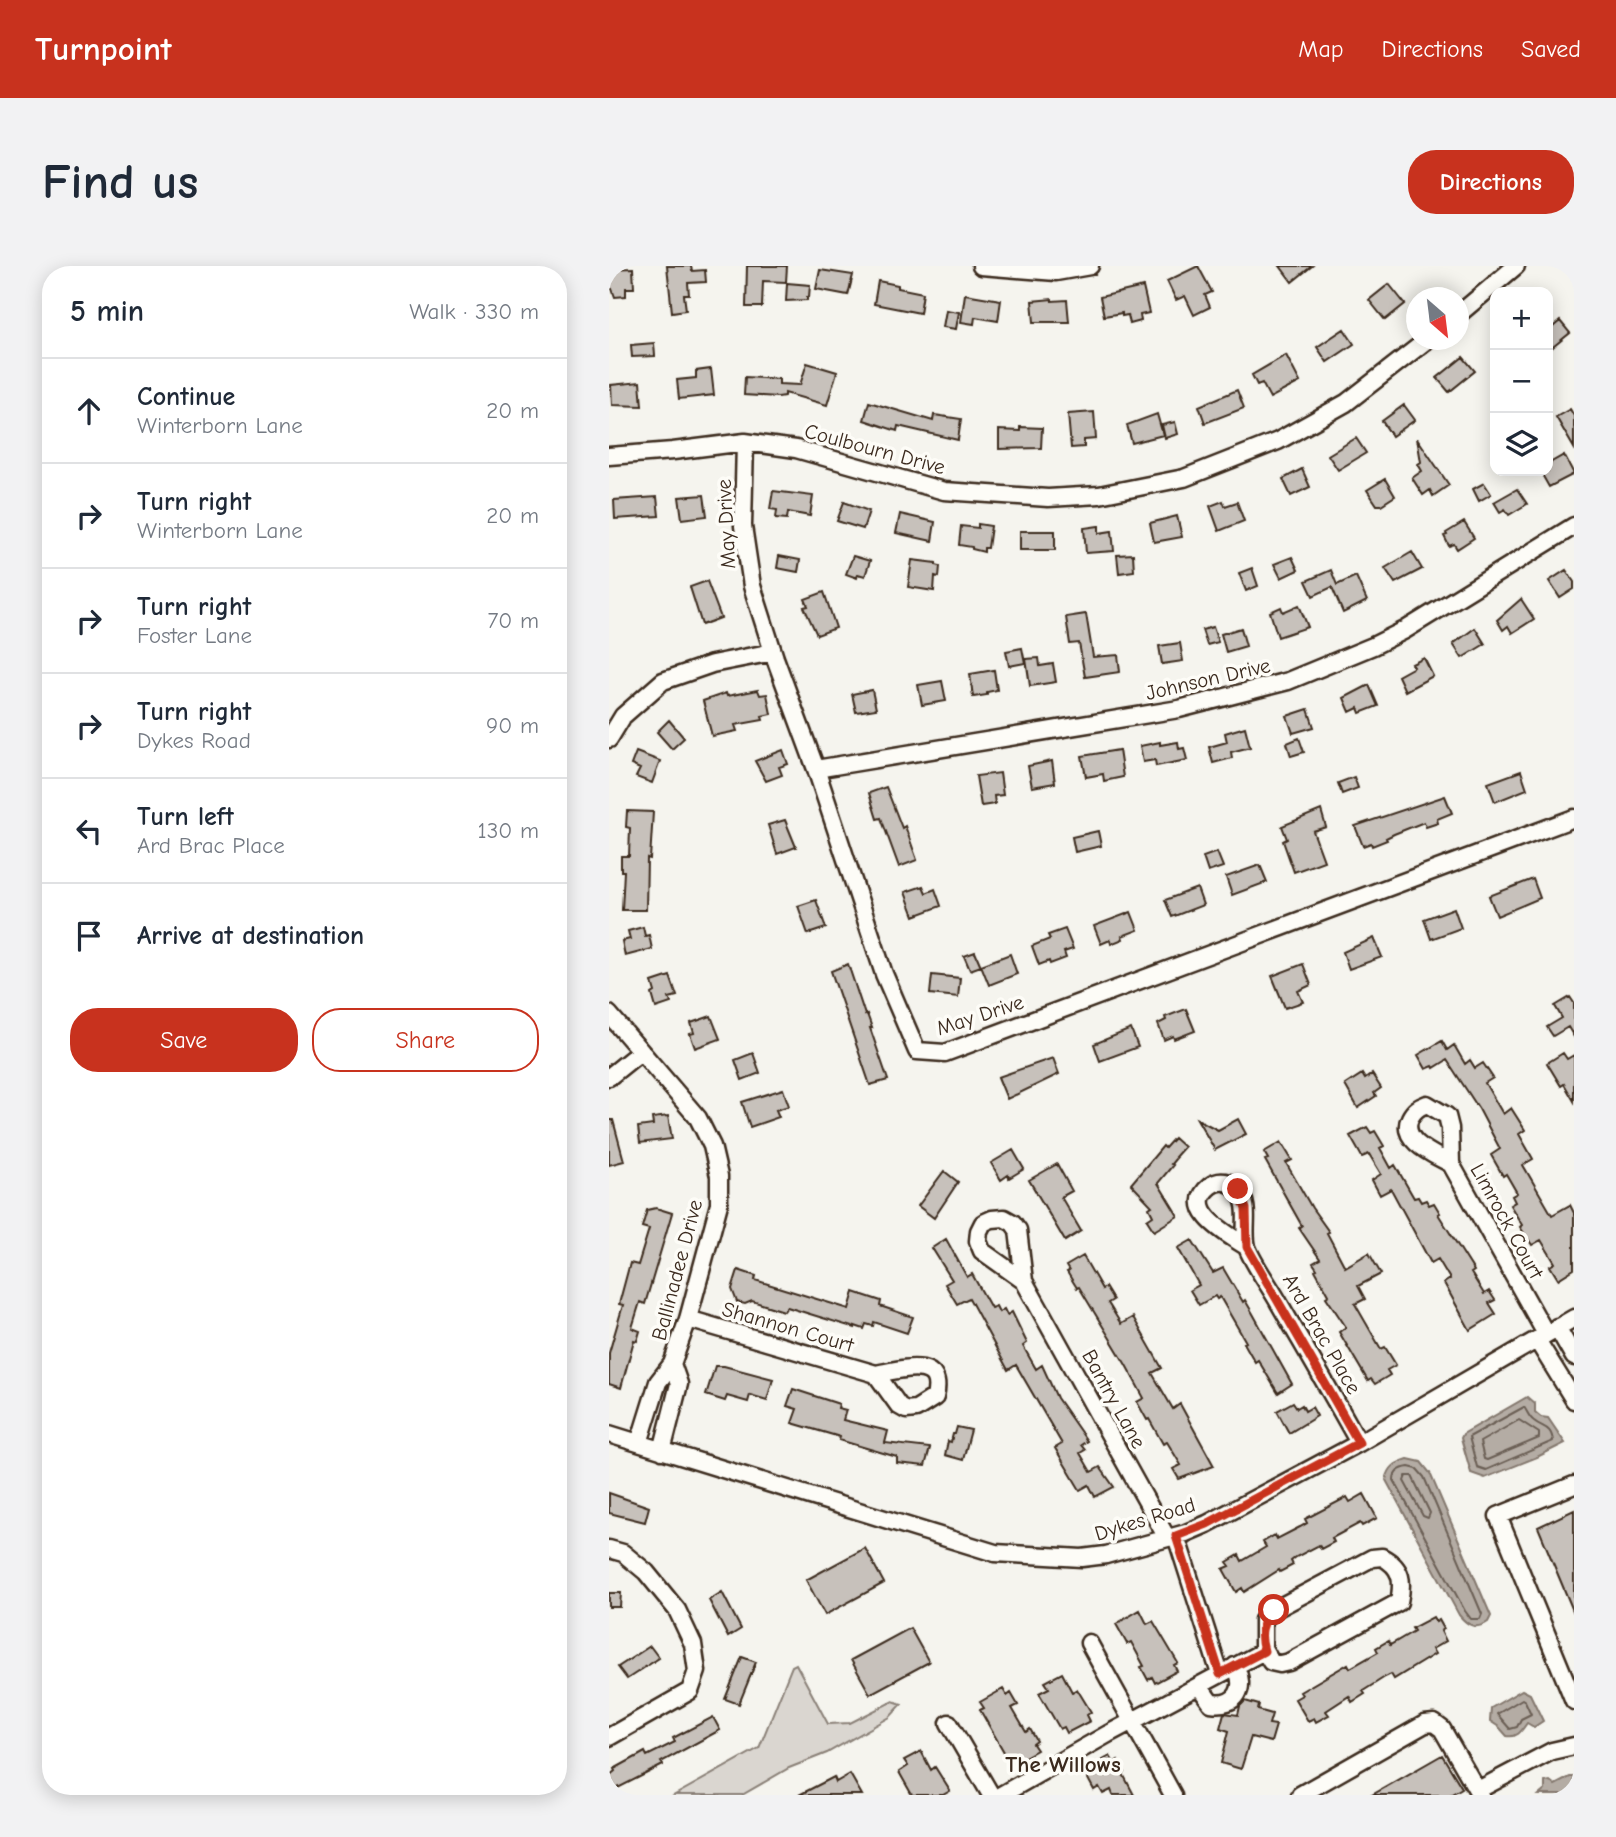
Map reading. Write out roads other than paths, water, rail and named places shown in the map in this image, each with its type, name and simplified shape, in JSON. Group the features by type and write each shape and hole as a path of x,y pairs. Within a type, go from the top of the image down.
{"street":[{"path":"981,266 1056,272 1090,266"},
{"path":"1469,305 1517,266"},
{"name":"Coulbourn Drive","path":"609,456 673,452 745,442 796,449 944,491 1048,498 1099,495 1184,478 1278,441 1346,402 1414,350"},
{"name":"May Drive","path":"745,442 743,526 752,586 884,974 917,1051 945,1053 1574,818"},
{"name":"Johnson Drive","path":"816,769 1118,720 1201,705 1270,687 1318,670 1405,630 1574,526"},
{"path":"609,739 623,716 663,681 712,664 773,652"},
{"path":"609,707 623,716"},
{"name":"Ballinadee Drive","path":"609,1013 698,1118 712,1146 719,1176 719,1204 688,1319 672,1364 658,1382 639,1443"},
{"path":"609,1077 640,1052"},
{"name":"Limrock Court","path":"1451,1164 1547,1334"},
{"name":"Ard Brac Place","path":"1247,1247 1359,1443"},
{"name":"Bantry Lane","path":"1024,1281 1171,1537 1220,1674"},
{"name":"Dykes Road","path":"609,1434 995,1553 1082,1558 1106,1555 1186,1533 1242,1506 1359,1443 1574,1318"},
{"name":"Shannon Court","path":"688,1319 876,1374"},
{"path":"1547,1334 1574,1357"},
{"path":"1547,1334 1574,1400"},
{"name":"Ballinadee Drive","path":"662,1451 679,1384 672,1364"},
{"path":"1574,1485 1497,1516 1574,1701"},
{"path":"609,1549 622,1553 646,1572 677,1610 693,1644 697,1671 690,1691 609,1737"},
{"path":"1382,1557 1399,1570 1402,1585 1399,1602 1289,1662 1271,1662 1264,1651 1261,1632 1263,1620 1274,1610 1372,1558 1382,1557"},
{"path":"1089,1643 1173,1795"},
{"path":"1001,1795 1264,1651"},
{"path":"1199,1686 1211,1703 1218,1704 1232,1699 1241,1688 1235,1666"},
{"path":"949,1723 991,1795"},
{"path":"1300,1795 1425,1724 1434,1723 1442,1729 1479,1793 1552,1751 1574,1746"}],"water":[{"path":"1527,1397 1535,1404 1535,1412 1548,1418 1565,1443 1485,1478 1471,1473 1461,1438 1463,1434"},
{"path":"1408,1459 1421,1462 1430,1473 1491,1616 1488,1622 1480,1626 1472,1626 1459,1615 1386,1480 1393,1466"},
{"path":"1522,1690 1530,1694 1543,1721 1534,1727 1527,1723 1517,1735 1507,1736 1490,1721 1491,1708"},
{"path":"1574,1777 1574,1795 1539,1795 1545,1790 1545,1782 1550,1781 1555,1785"}],"district":[{"name":"The Willows","path":"1063,1764"}]}
